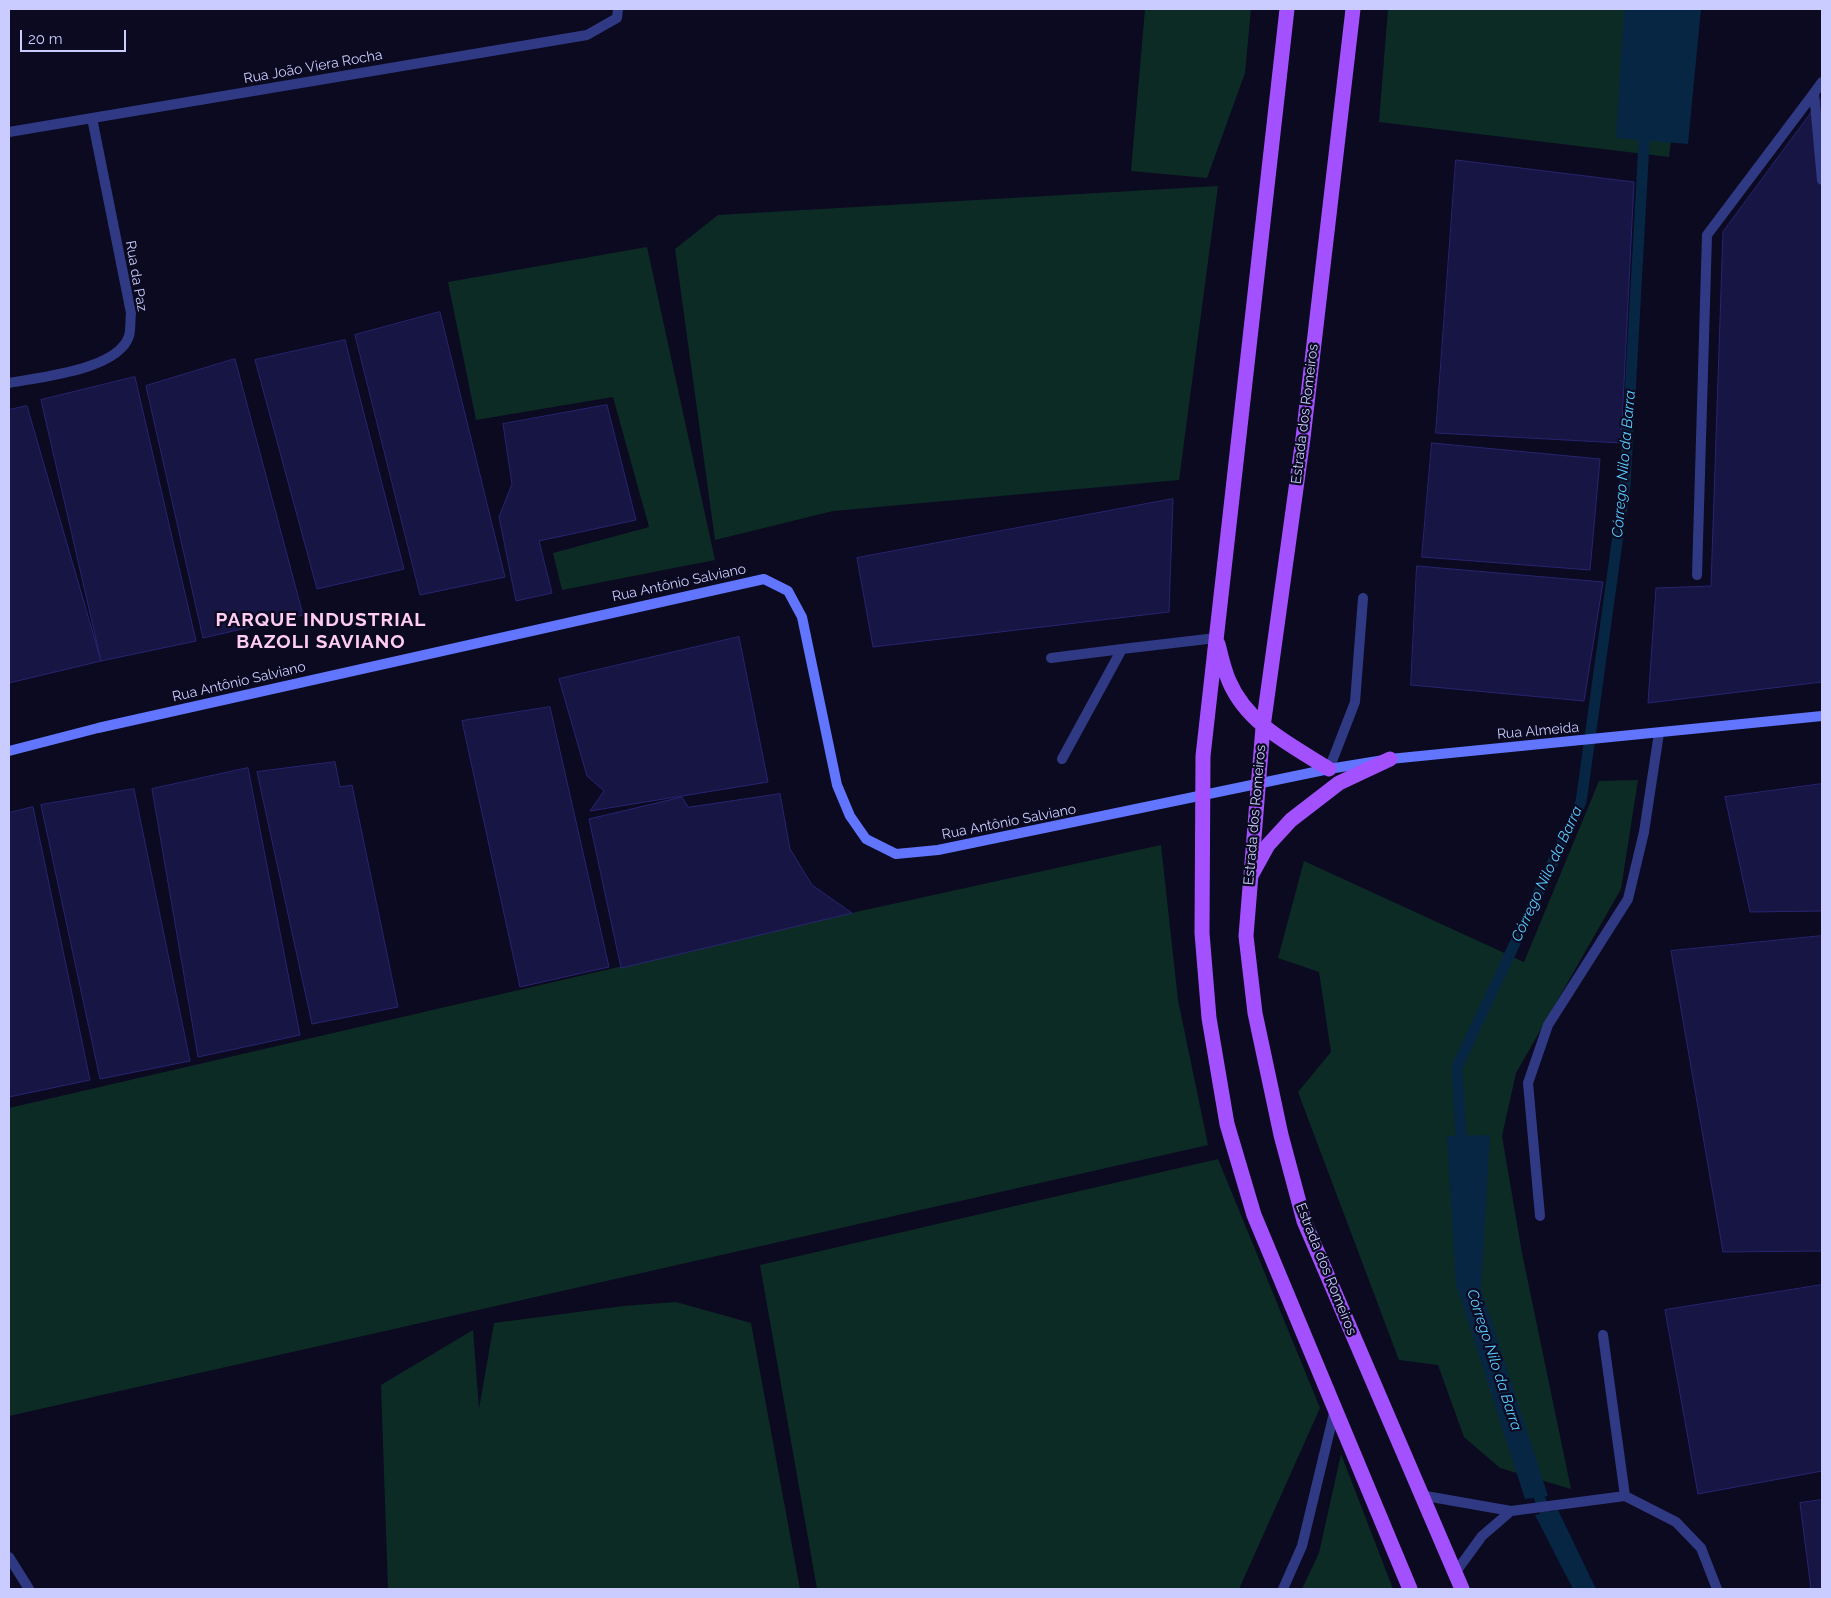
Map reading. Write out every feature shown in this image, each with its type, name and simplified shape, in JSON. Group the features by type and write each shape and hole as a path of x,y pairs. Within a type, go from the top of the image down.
{"main road":[{"path":"1287,9 1204,756 1202,933 1210,1018 1227,1124 1261,1234 1410,1589"},
{"name":"Estrada dos Romeiros","path":"1353,9 1303,438 1263,727 1249,880 1246,936 1256,1013 1281,1135 1304,1221 1420,1495 1462,1589"},
{"path":"1216,638 1229,682 1240,701 1263,727 1328,769"},
{"path":"1249,880 1268,845 1292,820 1339,783 1390,759"}],"street":[{"name":"Rua João Viera Rocha","path":"9,132 587,35 618,13"},
{"path":"1697,575 1707,234 1822,82"},
{"path":"1814,93 1822,180"},
{"name":"Rua da Paz","path":"9,383 93,365 117,354 129,336 131,313 92,118"},
{"name":"Rua Antônio Salviano","path":"9,751 108,726 764,579 788,591 802,617 837,786 850,816 866,839 896,854 938,850 1258,785"},
{"path":"1328,769 1355,702 1362,598"},
{"path":"1051,658 1216,638"},
{"path":"1062,758 1122,649"},
{"name":"Rua Almeida","path":"1258,785 1328,769 1390,759 1822,716"},
{"path":"1540,1216 1528,1083 1548,1025 1628,899 1644,832 1659,733"},
{"path":"1603,1334 1625,1496"},
{"path":"1283,1589 1302,1546 1335,1409"},
{"path":"1420,1495 1511,1511 1625,1496 1676,1522 1701,1548 1717,1589"},
{"path":"1455,1573 1482,1536 1511,1511"},
{"path":"9,1557 29,1589"}],"green space":[{"path":"1145,9 1251,9 1245,73 1207,178 1131,171"},
{"path":"1388,9 1688,9 1669,157 1379,122"},
{"path":"1218,186 1179,480 833,511 715,540 675,249 718,215"},
{"path":"647,247 715,560 562,590 553,553 649,527 613,397 476,420 448,282"},
{"path":"1638,780 1621,889 1516,1073 1502,1136 1522,1253 1571,1489 1500,1468 1464,1437 1438,1365 1399,1360 1298,1092 1331,1052 1319,972 1278,958 1304,861 1524,962 1599,781"},
{"path":"1161,845 1178,1000 1208,1145 9,1416 9,1108 856,912"},
{"path":"1218,1159 1320,1408 1239,1589 817,1589 760,1265"},
{"path":"676,1302 751,1323 800,1589 388,1589 381,1385 473,1330 479,1409 494,1323 623,1306"},
{"path":"1341,1454 1393,1589 1302,1589 1319,1553"}],"water":[{"path":"1624,9 1701,9 1688,144 1616,138"},
{"path":"1490,1135 1481,1289 1548,1496 1525,1499 1456,1284 1447,1136"},
{"path":"1558,1510 1596,1589 1573,1589 1535,1515"}],"building":[{"path":"1822,98 1822,682 1648,703 1656,588 1711,586 1723,232"},
{"path":"1456,160 1634,182 1621,443 1436,433"},
{"path":"440,312 505,577 420,595 355,335"},
{"path":"345,340 404,569 317,589 255,360"},
{"path":"235,359 303,615 203,638 146,386"},
{"path":"135,377 196,641 101,661 41,400"},
{"path":"607,405 636,520 539,541 552,593 516,601 499,517 512,484 503,424"},
{"path":"27,406 101,661 9,683 9,410"},
{"path":"1432,443 1600,459 1590,570 1422,557"},
{"path":"1173,499 1169,612 873,647 857,558"},
{"path":"1417,566 1603,582 1584,701 1411,685"},
{"path":"739,637 768,782 590,811 604,791 587,776 559,679"},
{"path":"550,707 609,967 520,987 462,721"},
{"path":"335,762 340,787 352,785 398,1007 312,1024 257,772"},
{"path":"248,768 300,1035 198,1057 152,789"},
{"path":"1822,784 1822,911 1750,912 1725,797"},
{"path":"134,789 190,1061 100,1079 41,805"},
{"path":"780,794 790,849 812,885 852,913 621,968 589,819 682,797 688,807"},
{"path":"33,807 90,1080 9,1097 9,813"},
{"path":"1822,936 1822,1251 1723,1252 1671,951"},
{"path":"1822,1285 1822,1471 1698,1494 1665,1310"},
{"path":"1822,1500 1822,1589 1811,1589 1800,1503"}],"waterway":[{"name":"Córrego Nilo da Barra","path":"1462,1151 1457,1067 1581,802 1625,485 1645,125"},
{"name":"Córrego Nilo da Barra","path":"1534,1484 1551,1527"}],"district":[{"name":"PARQUE INDUSTRIAL BAZOLI SAVIANO","path":"321,631"}]}
